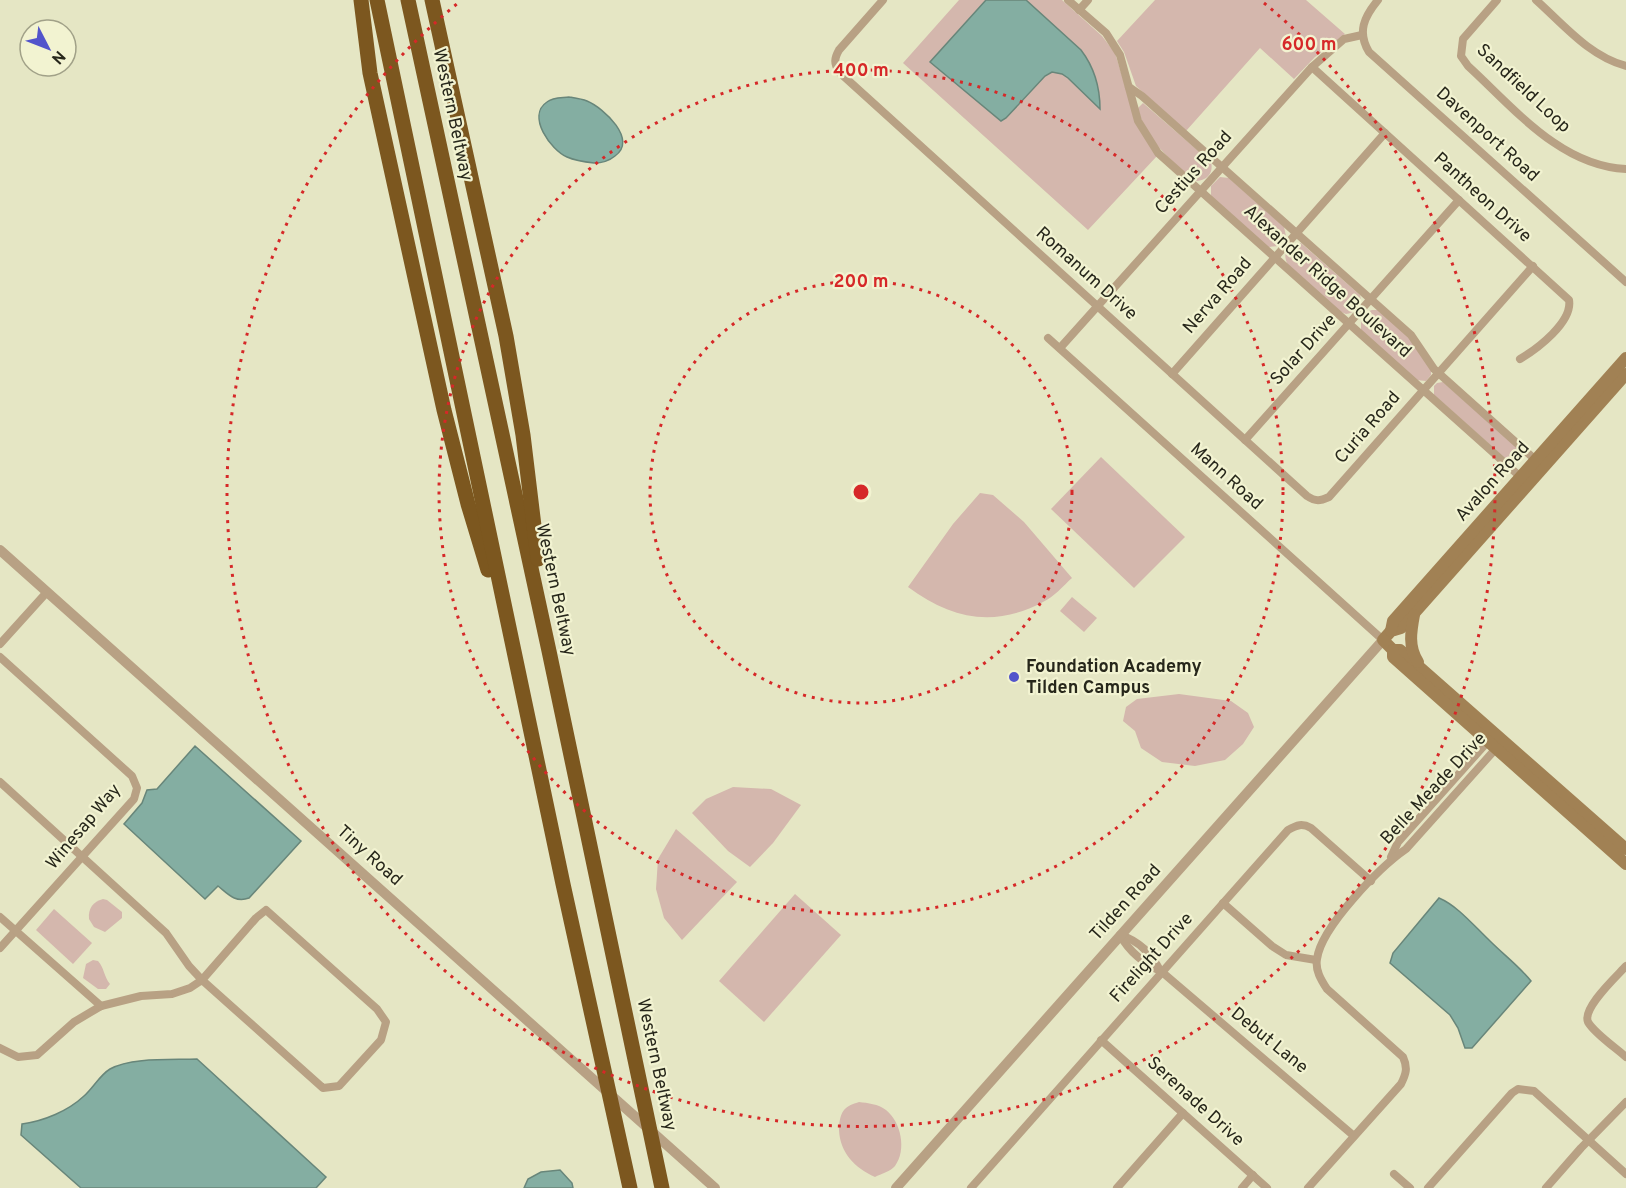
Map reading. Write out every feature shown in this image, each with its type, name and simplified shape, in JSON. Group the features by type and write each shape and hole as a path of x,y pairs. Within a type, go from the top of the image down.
{"highway":[{"path":"360,0 370,74 444,410 468,504 518,670"},
{"path":"377,0 630,1188"},
{"name":"Western Beltway","path":"408,0 662,1188"},
{"path":"432,0 506,336 523,435 549,651"}],"main road":[{"name":"Avalon Road","path":"1540,464 1626,358"},
{"name":"Avalon Road","path":"1387,636 1393,621 1626,374"},
{"name":"Avalon Road","path":"1387,636 1401,628 1524,481"},
{"path":"1414,613 1412,645 1415,658 1424,670"},
{"path":"1387,636 1393,650 1393,657 1626,849"},
{"path":"1393,650 1400,650 1424,670 1495,741 1626,864"}],"street":[{"name":"Romanum Drive","path":"884,0 839,50 835,58 839,72 1245,441 1307,496 1314,501 1321,501"},
{"name":"Alexander Ridge Boulevard","path":"1068,0 1106,33 1120,55 1138,121 1148,139 1166,161 1524,481"},
{"path":"1079,10 1088,0"},
{"path":"1362,35 1365,19 1378,0"},
{"name":"Sandfield Loop","path":"1497,0 1463,39 1461,56 1467,66 1540,133 1559,146 1582,158 1626,169"},
{"path":"1536,0 1593,51 1611,62 1626,66"},
{"name":"Cestius Road","path":"1060,348 1312,67 1344,39 1362,35"},
{"name":"Davenport Road","path":"1362,35 1369,52 1380,63 1626,282"},
{"name":"Pantheon Drive","path":"1312,67 1569,300 1568,315 1538,348 1520,359"},
{"name":"Alexander Ridge Boulevard","path":"1129,87 1222,166 1411,335 1438,373 1540,464"},
{"name":"Nerva Road","path":"1172,374 1385,133"},
{"name":"Solar Drive","path":"1245,441 1459,200"},
{"name":"Curia Road","path":"1321,501 1329,497 1533,266"},
{"name":"Mann Road","path":"1048,338 1387,636"},
{"name":"Tiny Road","path":"0,550 714,1188"},
{"path":"0,644 47,592"},
{"name":"Tilden Road","path":"896,1188 1387,636"},
{"name":"Winesap Way","path":"0,657 132,776 137,788 134,799 0,948"},
{"name":"Belle Meade Drive","path":"1316,960 1322,940 1389,860 1398,842 1450,784 1495,741"},
{"name":"Belle Meade Drive","path":"1389,860 1406,849 1457,791 1495,741"},
{"path":"0,782 166,933 189,966 202,980 323,1088 339,1086 381,1040 386,1022 377,1009 266,910 256,918 202,980 190,988 172,994 141,996 101,1006 74,1022 37,1055 18,1057 0,1048"},
{"path":"1450,784 1457,791"},
{"name":"Firelight Drive","path":"970,1188 1288,830 1297,825 1311,828 1371,881"},
{"path":"1407,833 1414,839"},
{"path":"1223,903 1272,946 1286,955 1316,960 1318,975 1327,989 1403,1057 1407,1066 1401,1084 1308,1188"},
{"path":"0,916 101,1006"},
{"name":"Debut Lane","path":"1120,935 1134,939 1152,955 1162,972"},
{"name":"Debut Lane","path":"1120,935 1127,948 1162,972 1354,1136"},
{"path":"1139,958 1146,950"},
{"path":"1626,966 1589,1008 1586,1017 1589,1024 1626,1057"},
{"name":"Serenade Drive","path":"1101,1040 1267,1188"},
{"path":"1428,1188 1518,1089 1534,1091 1626,1174"},
{"path":"1546,1188 1626,1102"},
{"path":"1118,1188 1183,1113"},
{"path":"1394,1174 1410,1188"},
{"path":"1242,1188 1253,1175"}],"shaded area":[{"path":"959,0 1062,0 1102,36 1115,53 1138,127 1157,156 1088,230 903,63"},
{"path":"1155,0 1306,0 1345,34 1315,57 1294,79 1260,48 1186,131 1136,86 1124,52 1117,41"},
{"path":"1143,103 1211,162 1212,166 1208,176 1203,180 1195,181 1160,149 1142,120 1138,108"},
{"path":"1220,177 1229,178 1284,227 1286,236 1279,246 1268,247 1213,199 1211,186"},
{"path":"1301,243 1360,295 1359,305 1355,310 1346,314 1339,311 1288,265 1285,256 1287,250 1294,244"},
{"path":"1378,310 1408,336 1431,370 1431,375 1426,381 1416,380 1361,330 1361,318 1366,312"},
{"path":"1443,382 1520,450 1519,459 1513,462 1507,460 1434,395 1434,386"},
{"path":"1101,457 1185,537 1134,588 1051,509"},
{"path":"980,493 993,495 1024,522 1072,578 1047,600 1007,615 973,616 940,606 908,587 953,524"},
{"path":"1072,597 1097,618 1084,632 1060,611"},
{"path":"1179,694 1231,701 1248,713 1254,727 1243,744 1225,760 1195,766 1162,762 1141,748 1135,731 1123,721 1126,707 1137,699"},
{"path":"733,787 771,789 801,805 773,843 750,867 728,851 692,813 706,799"},
{"path":"676,829 737,882 682,940 664,918 656,889 658,859"},
{"path":"795,894 841,935 764,1022 719,981"},
{"path":"103,899 122,912 122,918 105,932 94,927 89,919 92,906"},
{"path":"54,909 92,943 73,964 36,930"},
{"path":"93,960 100,963 110,984 106,989 98,989 83,978 86,964"},
{"path":"859,1102 876,1105 886,1110 891,1115 901,1136 901,1152 895,1166 875,1177 850,1159 840,1138 839,1124 842,1113 847,1107"}],"water":[{"path":"986,0 1026,0 1081,50 1095,78 1100,109 1068,78 1052,72 1045,76 1001,121 930,62"},
{"path":"569,97 585,100 594,105 616,125 623,142 621,149 613,158 597,163 584,162 567,157 548,140 540,124 541,108 552,99"},
{"path":"195,746 301,841 249,898 236,899 218,886 205,899 124,824 142,803 147,790 157,789"},
{"path":"1439,898 1466,917 1531,981 1472,1048 1465,1048 1458,1028 1450,1015 1390,963 1393,953"},
{"path":"197,1059 326,1177 316,1188 81,1188 21,1135 22,1124 47,1118 63,1111 84,1096 106,1072 119,1065 152,1060"},
{"path":"560,1170 572,1183 573,1188 524,1188 528,1179 541,1172"}],"place":[{"name":"Foundation Academy Tilden Campus","path":"1014,677"}]}
